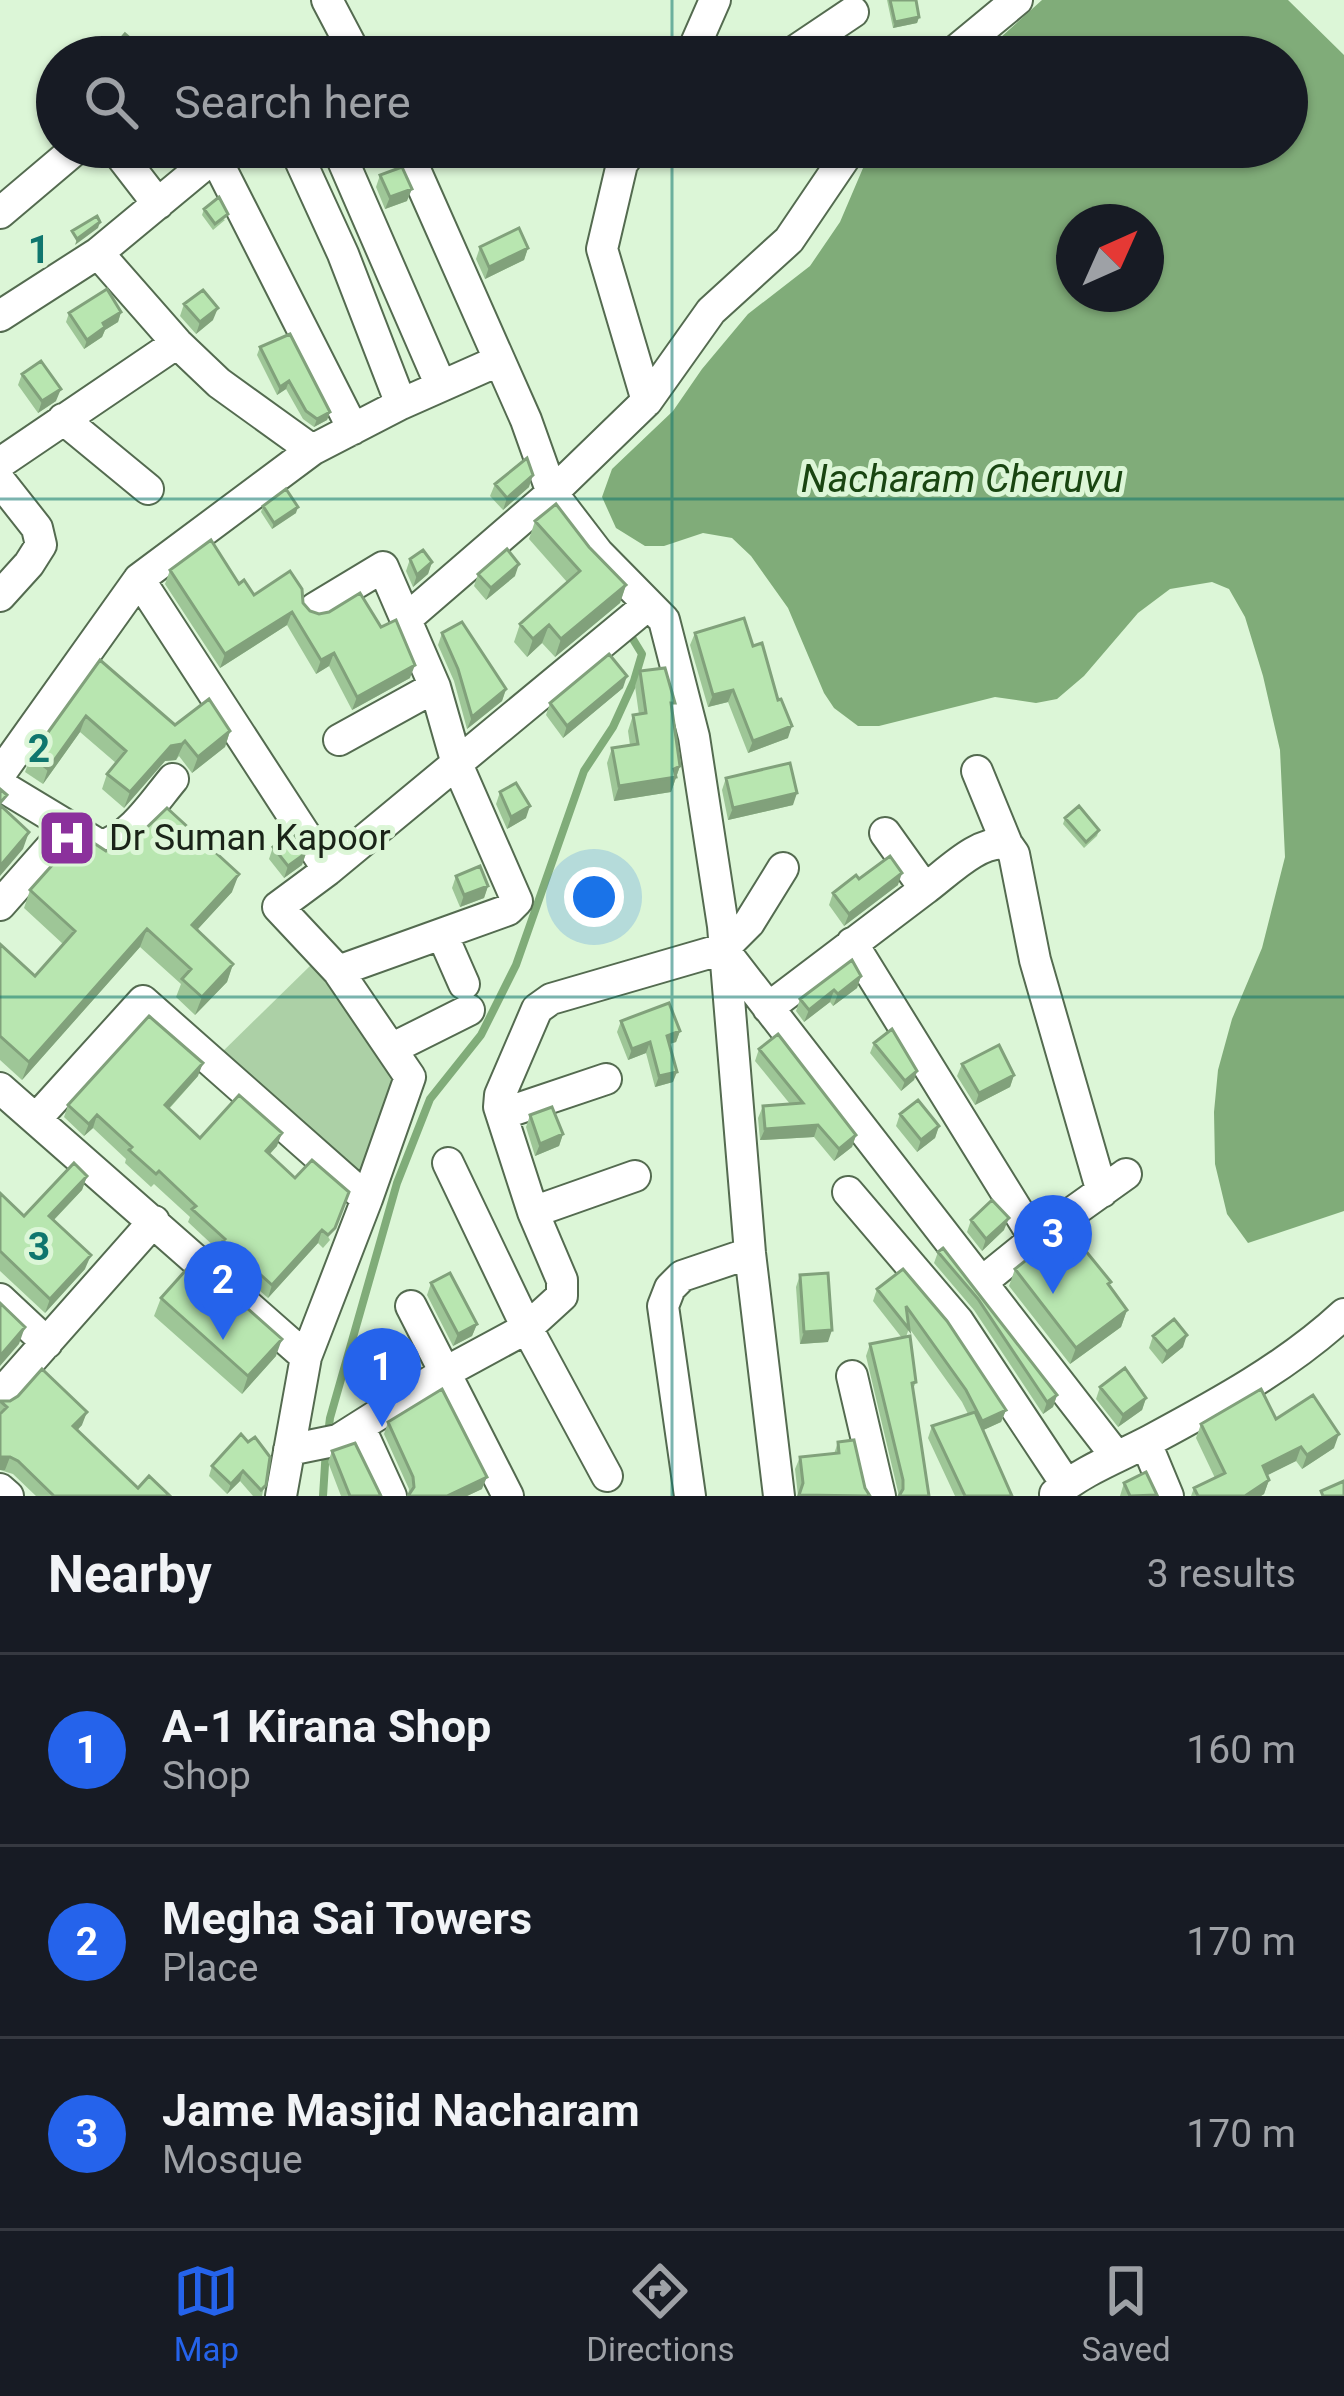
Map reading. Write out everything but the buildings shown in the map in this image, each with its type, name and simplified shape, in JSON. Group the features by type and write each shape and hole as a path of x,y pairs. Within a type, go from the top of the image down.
{"street":[{"path":"327,0 341,36"},
{"path":"699,36 715,0"},
{"path":"974,36 1018,0"},
{"path":"817,36 853,12"},
{"path":"0,213 53,168"},
{"path":"130,168 158,204"},
{"path":"0,316 98,254 202,168"},
{"path":"229,168 352,429"},
{"path":"304,168 343,254 401,404"},
{"path":"346,168 441,386"},
{"path":"413,168 526,420 553,493 598,553 664,620 694,737 723,926 750,1253 779,1496"},
{"path":"621,168 602,249 647,401"},
{"path":"405,620 553,493 647,401 712,311 789,240 838,168"},
{"path":"98,254 219,383 312,450"},
{"path":"0,463 177,343"},
{"path":"0,774 139,579 312,450 498,361"},
{"path":"63,419 148,489"},
{"path":"0,482 37,528 41,545 0,596"},
{"path":"315,608 383,567 435,687 457,764 518,901 514,907 338,971"},
{"path":"139,579 328,870"},
{"path":"392,1496 326,1441 306,1357 410,1077 338,971 278,907 648,605"},
{"path":"339,740 435,687"},
{"path":"977,771 1013,854 1035,960 1114,1183 982,1282"},
{"path":"0,785 101,846 116,842 173,779"},
{"path":"0,905 69,827"},
{"path":"885,833 925,889"},
{"path":"768,1008 973,854 995,842 1007,844"},
{"path":"281,1496 326,1441 526,1328 562,1296 562,1280 533,1212 500,1095 537,1009 551,999 723,949 749,923 783,868"},
{"path":"391,1048 467,997 442,934"},
{"path":"852,943 1035,1239"},
{"path":"723,949 1116,1456"},
{"path":"36,1119 143,1001 367,1199"},
{"path":"502,1114 606,1079"},
{"path":"0,1088 306,1357"},
{"path":"448,1163 526,1328 607,1476"},
{"path":"533,1212 634,1176"},
{"path":"848,1192 958,1321 1060,1490 1240,1390 1344,1314"},
{"path":"0,1396 154,1221"},
{"path":"690,1496 663,1306 670,1288 682,1276 750,1253"},
{"path":"0,1299 47,1342"},
{"path":"411,1306 508,1496"},
{"path":"852,1376 880,1496"},
{"path":"1146,1443 1168,1496"},
{"path":"0,1489 8,1496"}],"shaded area":[{"path":"311,965 405,1076 360,1187 215,1059"}],"water":[{"name":"Nacharam Cheruvu","path":"1042,0 1288,0 1344,55 1344,1211 1248,1243 1227,1214 1215,1164 1218,1070 1232,1019 1262,948 1285,857 1280,750 1245,617 1229,589 1212,582 1170,589 1138,613 1084,676 1057,699 1036,703 995,697 879,726 858,726 834,708 788,608 732,538 703,533 664,546 645,546 616,528 602,497 612,469 673,411 748,314 810,266 840,222 863,168 1308,168 1308,36 1002,36"}],"waterway":[{"path":"328,1434 397,1183 430,1099 481,1035 516,965 584,771 613,727 634,681 642,654 631,636"},
{"path":"323,1496 326,1449"}],"place":[{"name":"Dr Suman Kapoor","path":"67,838"},
{"name":"Jame Masjid Nacharam","path":"1053,1294"},
{"name":"Megha Sai Towers","path":"223,1340"},
{"name":"A-1 Kirana Shop","path":"382,1427"}]}
